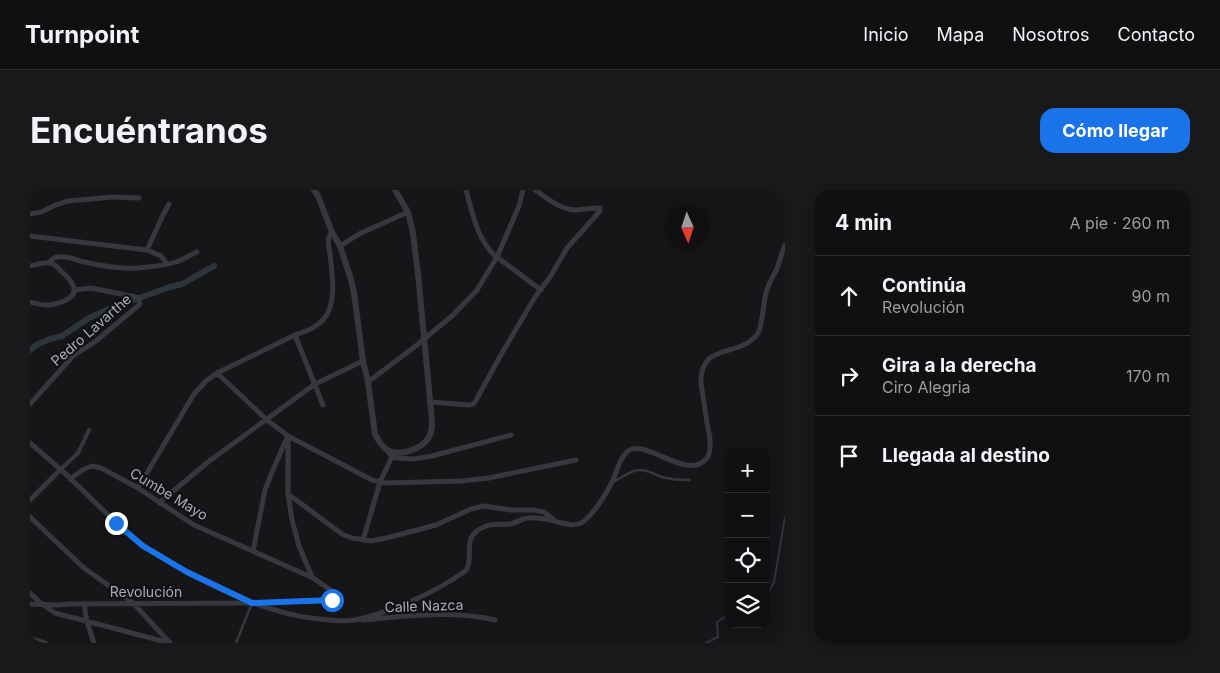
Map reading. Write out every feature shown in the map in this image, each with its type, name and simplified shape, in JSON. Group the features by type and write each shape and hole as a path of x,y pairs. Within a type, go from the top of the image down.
{"street":[{"path":"314,190 340,246 350,276 375,434 378,441 390,454 401,459 432,456 511,435"},
{"path":"390,454 411,450 420,446 426,441 432,429 413,233 408,212 395,190"},
{"path":"466,190 483,241 489,250 541,290"},
{"path":"368,382 424,339 477,290 497,257 519,206 523,190"},
{"path":"430,402 473,404 475,402 534,297 550,277 567,248 600,212 598,208 566,209 535,190"},
{"path":"30,214 41,212 68,201 113,197 139,198"},
{"path":"147,250 162,215 169,204"},
{"path":"340,246 371,228 408,212"},
{"path":"138,488 194,394 206,381 217,373 308,330 324,320 332,302 328,241 332,232"},
{"path":"30,236 147,250 161,256 167,264"},
{"path":"30,444 70,478 116,523 143,546 187,572 252,603 294,615 318,619 353,621 414,600 462,573 469,564 471,537 477,530 486,526 513,524 531,517 574,525 582,523 593,511 612,481 623,456 629,450 635,448 648,451 676,463 694,465 707,458 710,444 701,383 702,366 709,358 753,340 759,333 767,289 778,267 785,245"},
{"path":"48,263 59,256 120,268 136,268 176,262 197,252"},
{"path":"30,266 48,263 57,266 66,275 75,290 65,300 55,304 43,305 30,302"},
{"name":"Pedro Lavarthe","path":"30,404 74,356 96,342 140,304 139,298 128,295 91,288 75,290"},
{"path":"295,335 323,405"},
{"path":"159,502 208,462 315,384 363,361"},
{"path":"217,373 267,420 288,436 357,473 380,482 462,481 489,478 576,460"},
{"path":"30,500 78,453 89,430"},
{"path":"288,436 288,494 292,520 299,546 312,578"},
{"path":"254,551 266,490 288,436"},
{"path":"363,540 390,454"},
{"name":"Cumbe Mayo","path":"70,478 92,466 100,468 138,488 194,525 312,578 333,592"},
{"path":"288,494 342,534 363,540 378,540 415,531 445,522 471,508 484,506 511,510 534,510 548,515 555,521"},
{"path":"30,517 84,568 133,603 170,643"},
{"name":"Revolución","path":"42,604 252,603 332,600 336,595 333,592"},
{"path":"30,593 55,613 170,643"},
{"path":"30,604 42,604"},
{"path":"84,604 87,622 94,643"},
{"name":"Calle Nazca","path":"353,621 432,614 482,617 494,620"},
{"path":"30,638 44,643"}],"lane":[{"path":"612,481 637,470 648,470 660,477 674,480 690,480"},
{"path":"236,643 252,603"}],"waterway":[{"path":"30,350 38,344 62,336 89,318 111,308 182,284 214,266"},
{"path":"770,590 774,582 785,517"},
{"path":"706,643 718,637 717,622 725,617"}],"route":[{"path":"116,523 143,546 187,572 252,603 332,600"}]}
